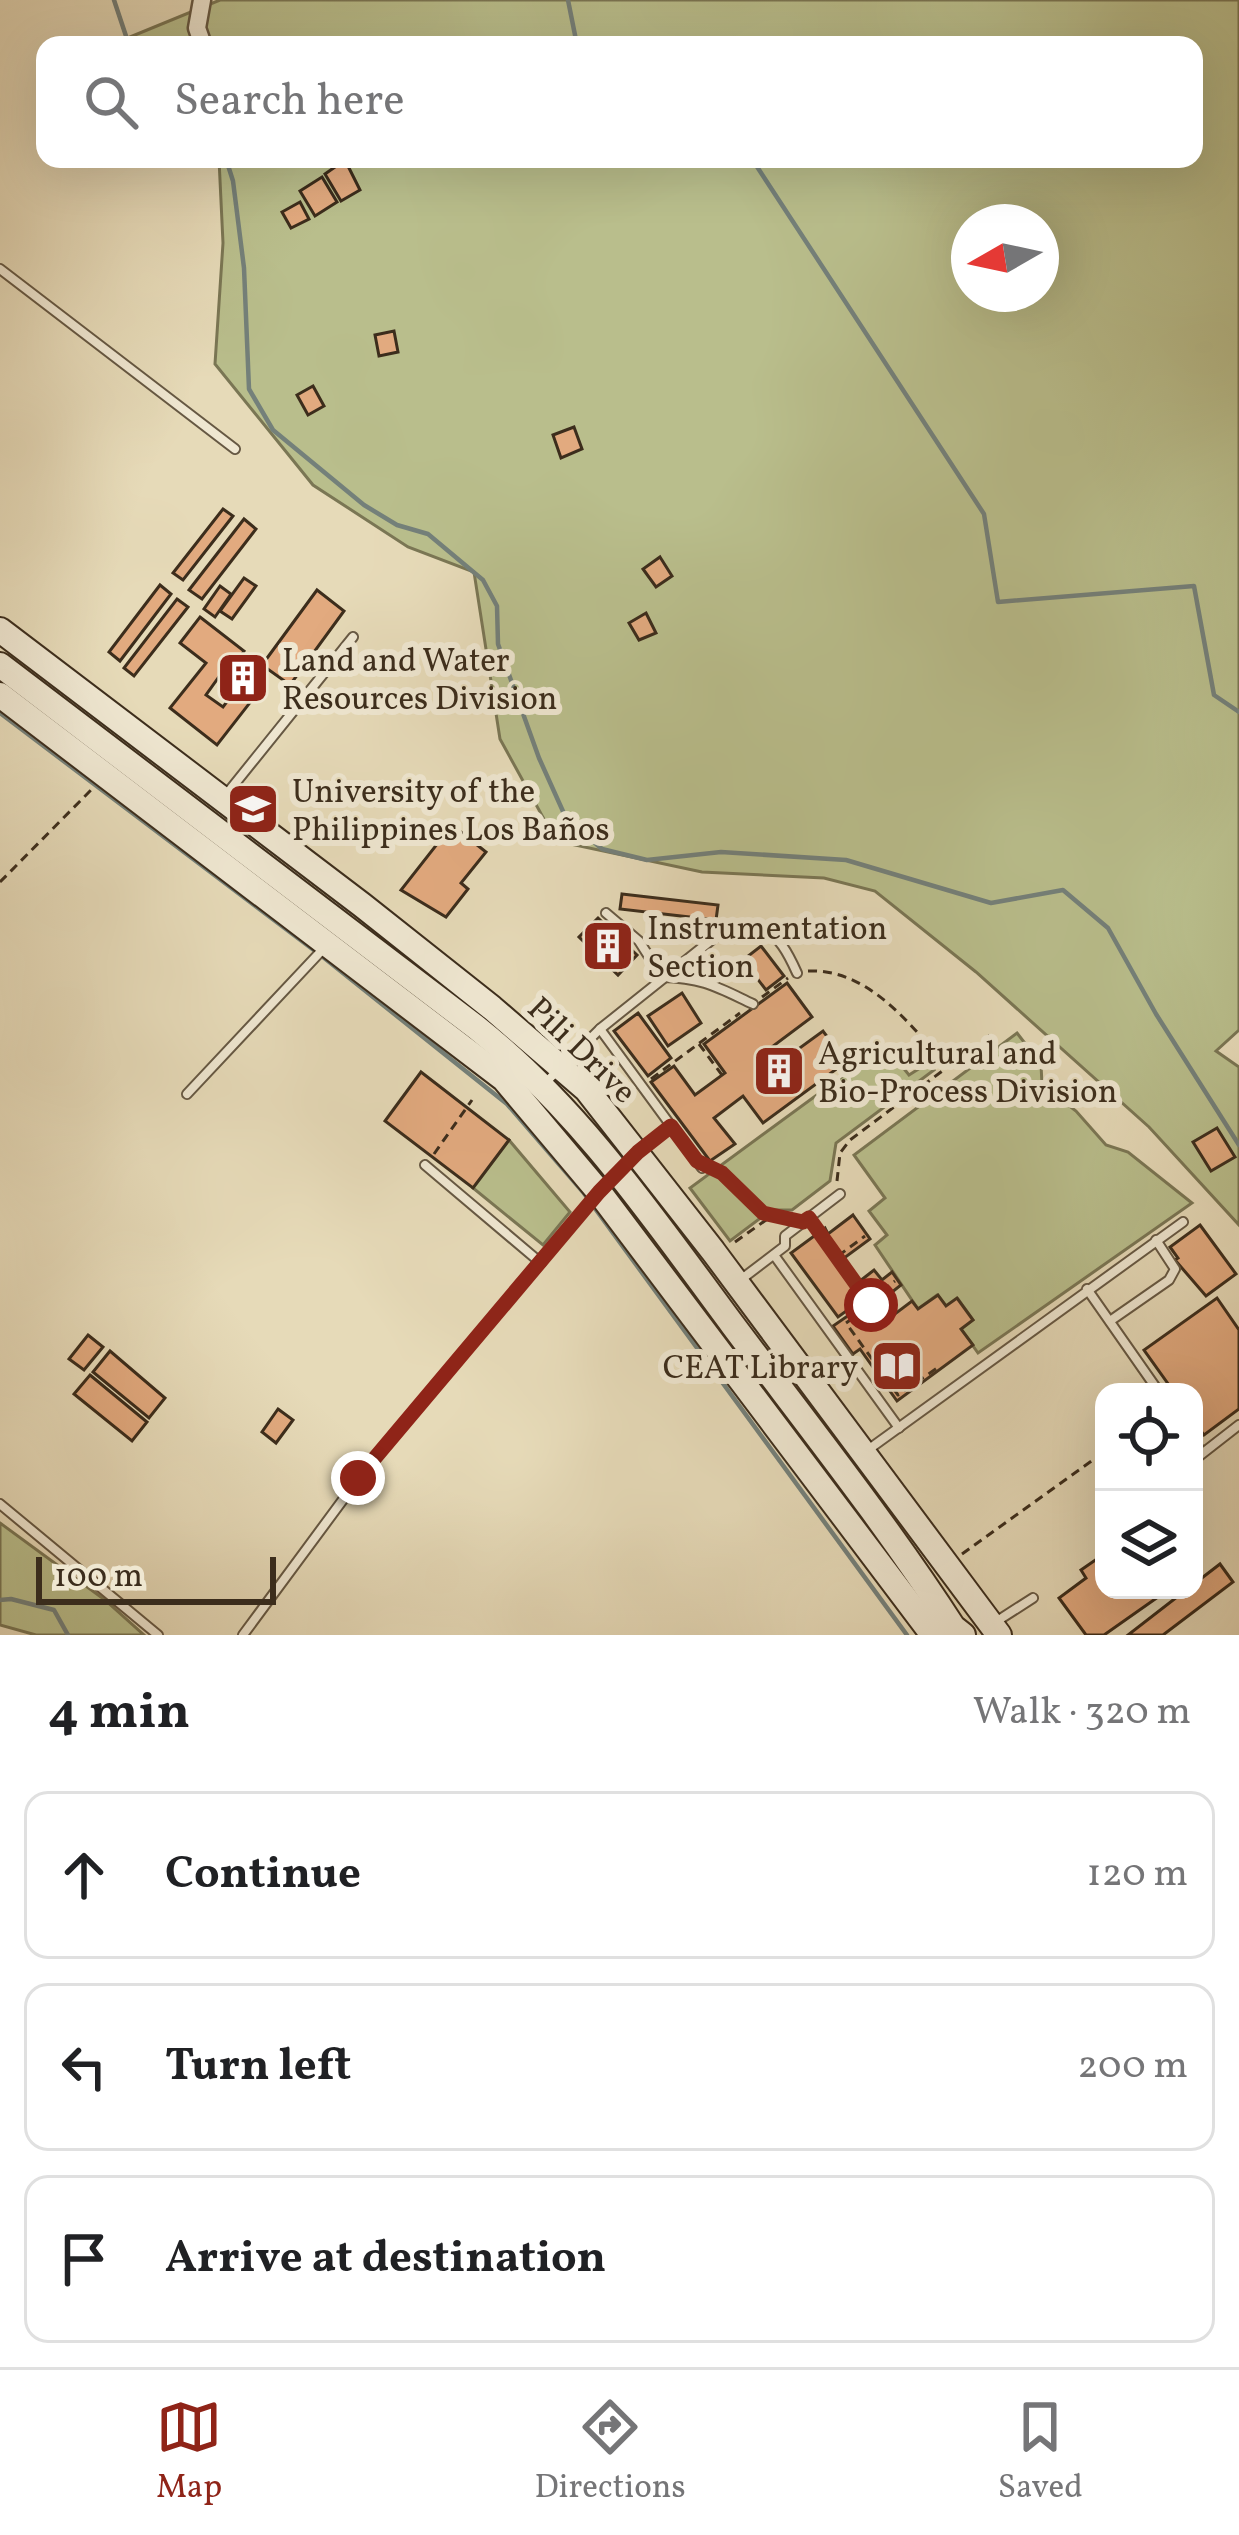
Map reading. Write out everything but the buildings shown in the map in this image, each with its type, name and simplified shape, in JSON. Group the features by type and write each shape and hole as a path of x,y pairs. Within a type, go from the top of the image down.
{"street":[{"path":"199,36 196,28 202,0"},
{"name":"Pili Drive","path":"0,630 224,797 561,1065 638,1152 990,1624"},
{"path":"0,665 326,945"},
{"path":"0,695 326,945 429,1006 617,1171 895,1541 947,1633"},
{"path":"535,1095 591,1201 879,1557 947,1633"},
{"path":"947,1633 990,1624"}],"lane":[{"path":"0,269 235,449"},
{"path":"224,797 353,637"},
{"path":"187,1094 362,905"},
{"path":"606,913 640,941 662,977"},
{"path":"535,1095 600,1029 715,938 753,928 766,930 780,939 797,973"},
{"path":"662,977 714,982 753,1004"},
{"path":"600,1029 699,1164"},
{"path":"243,1635 358,1478 617,1171 671,1126"},
{"path":"425,1165 541,1263"},
{"path":"736,1282 785,1246 785,1236 840,1194"},
{"path":"864,1453 1183,1222"},
{"path":"1110,1321 1169,1280 1174,1269 1156,1240"},
{"path":"774,1255 898,1428"},
{"path":"1087,1289 1154,1383"},
{"path":"1203,1452 1239,1425"},
{"path":"0,1504 158,1635"},
{"path":"990,1624 1033,1598"}],"path":[{"path":"0,882 87,794"},
{"path":"642,1086 797,973 825,970 869,990 911,1024 947,1068"},
{"path":"840,1194 836,1173 845,1145 993,1033"},
{"path":"698,1043 722,1075"},
{"path":"425,1165 472,1100"},
{"path":"699,1164 722,1173 755,1207 773,1218 806,1220 871,1305 846,1323 898,1395 940,1366"},
{"path":"729,1247 773,1218"},
{"path":"837,1257 866,1235"},
{"path":"868,1301 895,1281"},
{"path":"880,1385 887,1380"},
{"path":"960,1555 1095,1458"}],"green space":[{"path":"220,0 1239,0 1239,1030 1216,1051 1239,1067 1239,1225 1149,1127 976,972 875,891 824,878 702,872 556,841 500,739 474,572 408,547 313,485 215,364 223,243 219,168 1203,168 1203,36 132,36"},
{"path":"1017,1033 1041,1064 1042,1085 1076,1111 1106,1145 1128,1152 1192,1203 978,1353 961,1329 973,1320 958,1299 946,1306 937,1295 918,1309 875,1245 887,1235 869,1211 885,1198 854,1155"},
{"path":"885,1045 909,1075 928,1063 934,1070 836,1143 830,1181 792,1210 771,1210 730,1241 690,1188"},
{"path":"509,1140 570,1212 543,1245 473,1188"},
{"path":"0,1523 105,1600 144,1635 36,1635 0,1625"}],"waterway":[{"path":"114,0 126,36"},
{"path":"568,0 575,36"},
{"path":"229,168 244,268 249,389 273,430 364,505 397,525 428,534 483,580 497,606 498,644 566,818 602,849 647,860 721,852 846,860 991,903 1063,890 1108,928 1239,1145"},
{"path":"758,168 984,514 998,602 1194,586 1214,695 1239,712"},
{"path":"0,713 323,957 507,1104 583,1192 907,1635"},
{"path":"0,1600 54,1610 68,1635"}],"place":[{"name":"Land and Water Resources Division","path":"243,678"},
{"name":"University of the Philippines Los Baños","path":"253,809"},
{"name":"Instrumentation Section","path":"608,946"},
{"name":"Agricultural and Bio-Process Division","path":"779,1071"},
{"name":"CEAT Library","path":"897,1366"}],"route":[{"path":"358,1478 617,1171 671,1126 697,1161 722,1173 763,1213 803,1222 809,1218 871,1305"}]}
